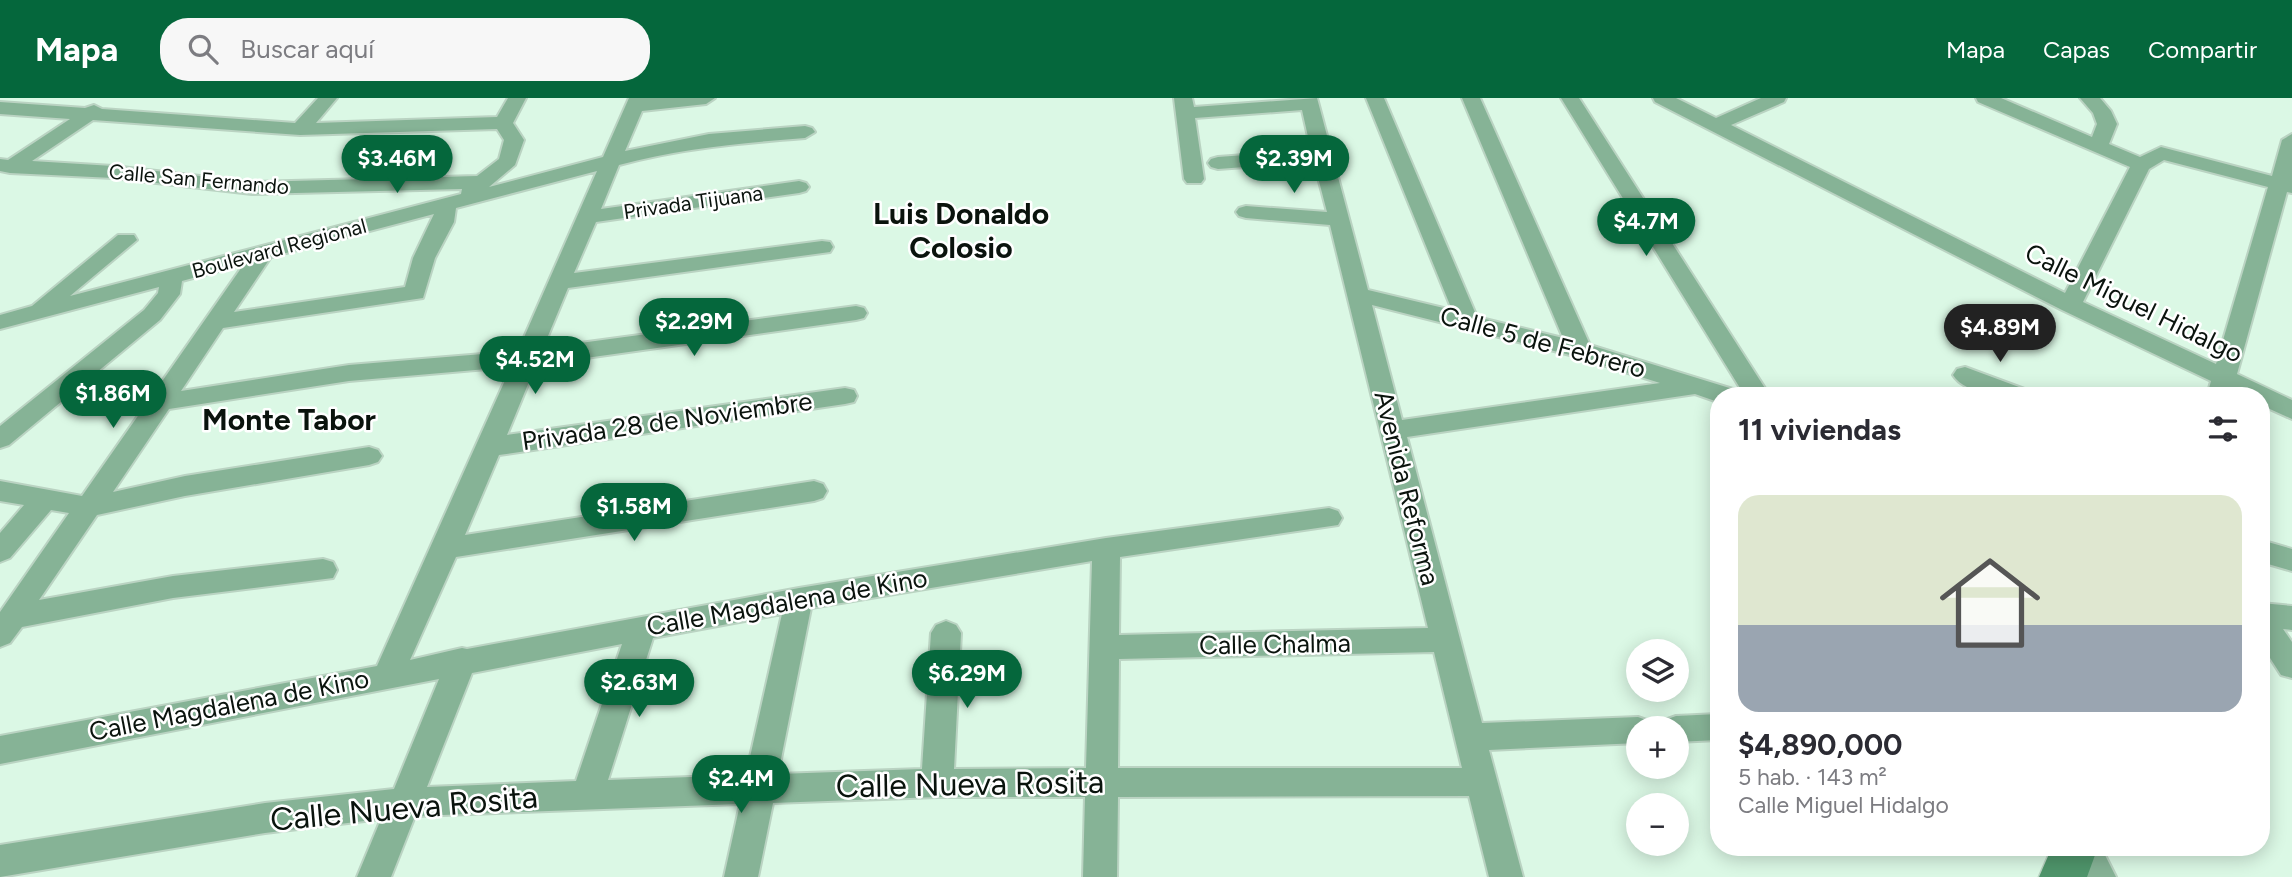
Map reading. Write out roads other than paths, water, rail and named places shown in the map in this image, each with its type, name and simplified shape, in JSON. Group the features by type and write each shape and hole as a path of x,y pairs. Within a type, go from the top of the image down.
{"street":[{"path":"4,168 113,98"},
{"path":"300,130 328,98"},
{"path":"503,123 517,98"},
{"path":"388,675 446,548 636,102 706,98"},
{"path":"1374,98 1466,320"},
{"path":"1471,98 1580,350"},
{"path":"1570,98 1752,387"},
{"name":"Calle Miguel Hidalgo","path":"1662,98 2070,305 2223,387"},
{"path":"1715,125 1777,98"},
{"path":"1985,98 2141,165"},
{"path":"2089,98 2102,111 2107,124 2098,146"},
{"path":"1194,179 1184,105 1309,101"},
{"name":"Avenida Reforma","path":"1309,101 1506,877"},
{"path":"0,108 300,130 503,123"},
{"path":"445,204 482,182 508,161 514,140 503,123"},
{"name":"Boulevard Regional","path":"0,322 611,161 709,139 805,132"},
{"path":"2223,387 2286,186 2292,140"},
{"path":"2070,305 2141,165 2161,153 2286,186"},
{"path":"1218,163 1322,155"},
{"path":"508,161 538,180"},
{"name":"Calle San Fernando","path":"4,168 114,172 252,188 482,182"},
{"path":"425,184 445,204"},
{"name":"Privada Tijuana","path":"587,217 799,187"},
{"path":"215,323 415,293 424,258 443,222 445,204"},
{"path":"1246,212 1338,219"},
{"path":"0,340 126,240"},
{"path":"559,282 822,247"},
{"path":"6,626 264,252"},
{"path":"0,439 152,314 169,294 172,277"},
{"name":"Calle 5 de Febrero","path":"1357,294 1580,350 1710,390"},
{"path":"161,402 349,373 527,358 856,313"},
{"path":"1965,375 1995,387"},
{"path":"1392,430 1699,386"},
{"name":"Privada 28 de Noviembre","path":"489,447 845,396"},
{"name":"Calle Miguel Hidalgo","path":"2270,403 2292,410"},
{"path":"0,491 88,507 239,477 369,456"},
{"path":"446,548 814,491"},
{"path":"0,551 45,499"},
{"name":"Calle Magdalena de Kino","path":"0,750 799,598 1106,548 1329,518"},
{"path":"1100,877 1106,548"},
{"path":"2270,554 2292,560"},
{"path":"6,626 173,587 323,570"},
{"path":"741,877 799,598"},
{"path":"2270,618 2292,618"},
{"path":"588,794 642,628"},
{"path":"2270,632 2292,666"},
{"path":"937,783 946,633"},
{"name":"Calle Chalma","path":"1104,647 1446,640"},
{"path":"374,877 462,660"},
{"path":"1689,728 1710,727"},
{"path":"1471,737 1626,731"},
{"name":"Calle Nueva Rosita","path":"0,861 265,818 405,802 937,783 1483,782"},
{"path":"2063,877 2071,856"},
{"path":"2088,856 2099,877"}],"district":[{"name":"Luis Donaldo Colosio","path":"961,230"},
{"name":"Monte Tabor","path":"289,419"}]}
